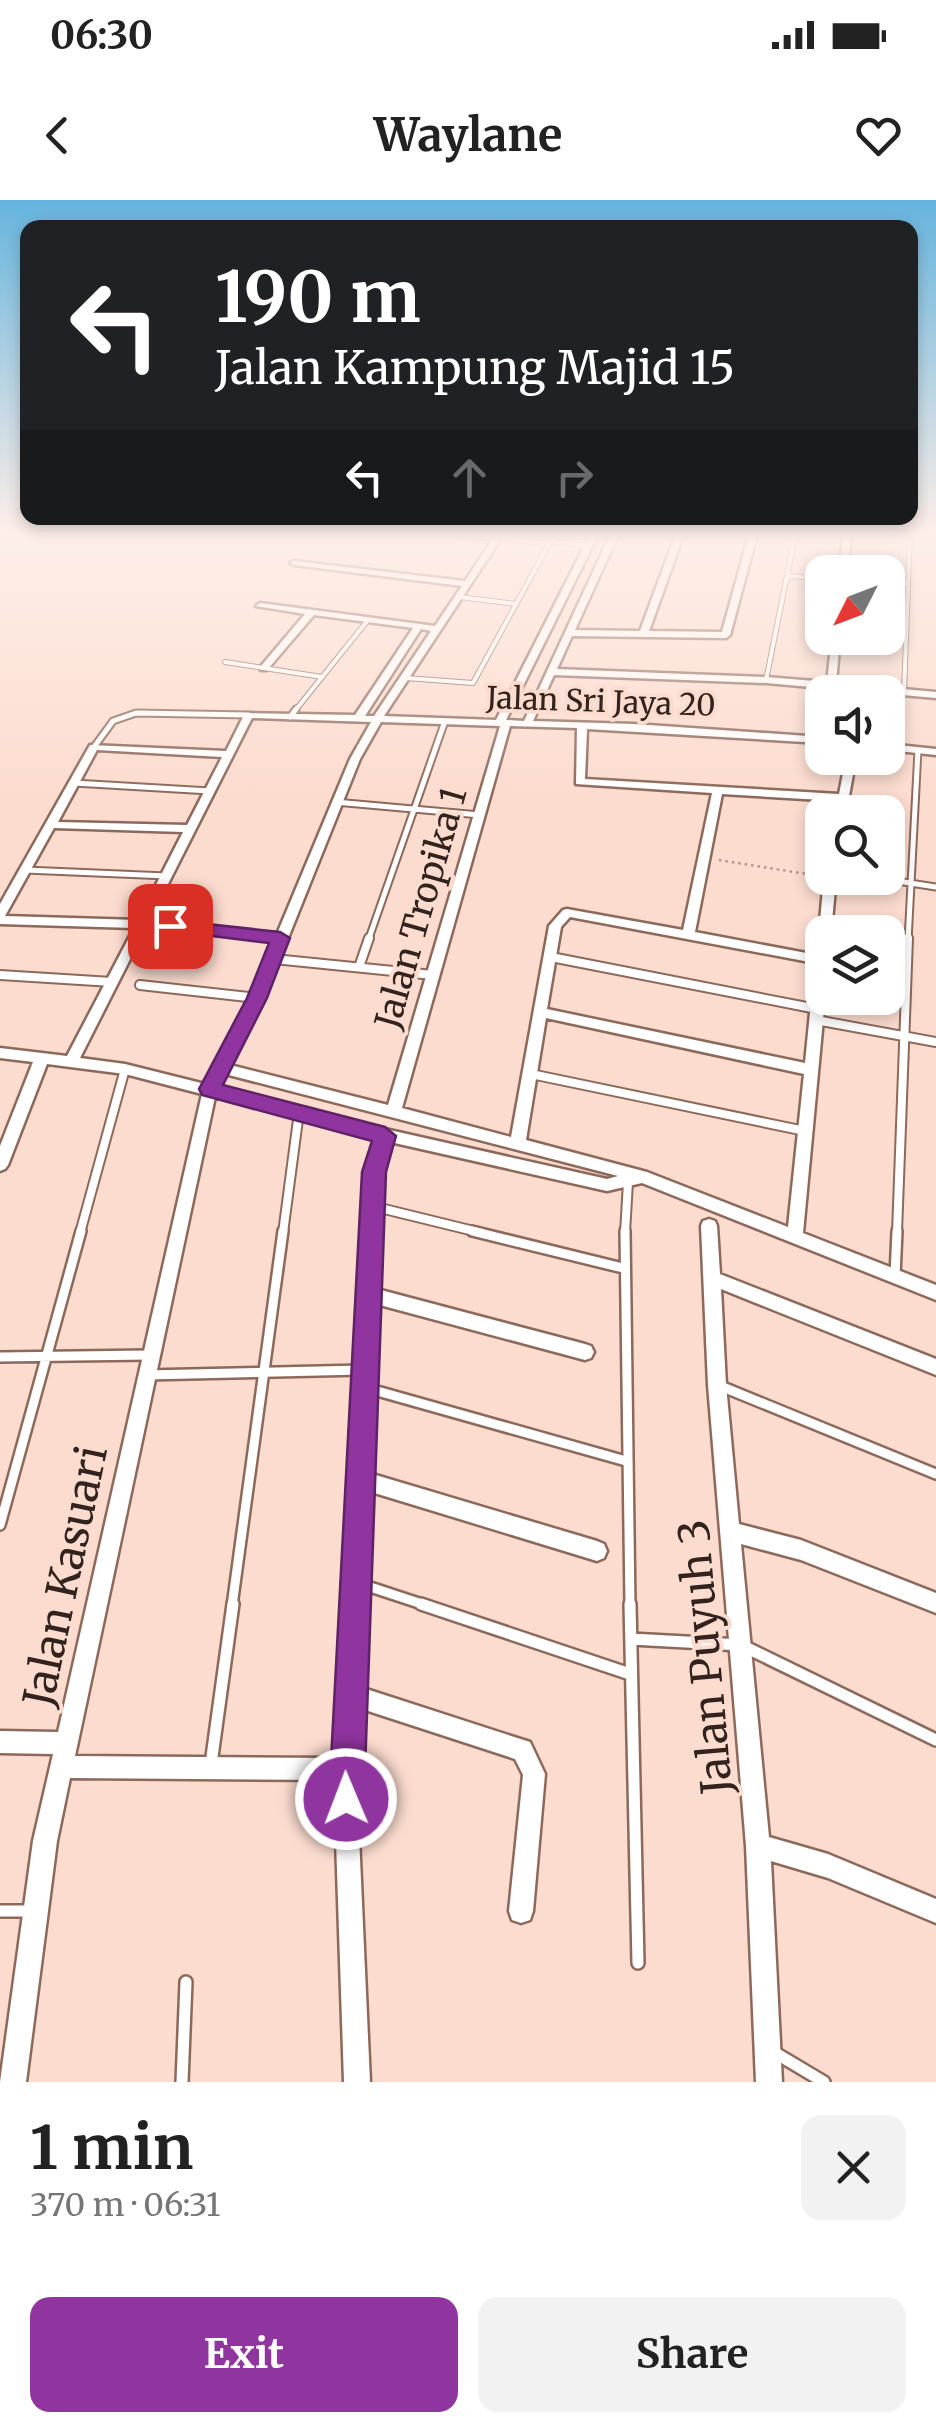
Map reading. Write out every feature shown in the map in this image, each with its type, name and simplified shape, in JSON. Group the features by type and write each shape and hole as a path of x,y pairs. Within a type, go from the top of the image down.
{"street":[{"path":"264,668 307,619"},
{"path":"359,619 439,629"},
{"name":"Jalan Kasuari","path":"13,2082 45,1840 210,1089 257,998 334,802 378,718 446,619"},
{"name":"Jalan Tropika 1","path":"394,1110 503,723 554,619"},
{"path":"527,724 575,619"},
{"path":"643,636 649,619"},
{"path":"568,633 726,635 730,619"},
{"path":"359,717 418,627"},
{"path":"550,672 805,683"},
{"path":"905,692 936,695"},
{"path":"72,1061 249,715"},
{"name":"Jalan Sri Jaya 20","path":"249,715 582,726 805,739"},
{"path":"582,726 580,782 805,795"},
{"path":"142,924 1,914 94,748 230,754"},
{"path":"905,749 936,752"},
{"path":"688,934 718,789"},
{"path":"50,825 191,830"},
{"path":"518,1142 544,1013 556,926 566,913 805,955"},
{"path":"170,926 280,938"},
{"path":"544,1013 811,1070"},
{"path":"795,1236 816,1015"},
{"path":"0,1052 125,1069 385,1136 607,1185 635,1179"},
{"path":"0,1165 42,1058"},
{"path":"222,1068 518,1142 795,1236 936,1293"},
{"path":"357,2082 345,1768 374,1172 385,1136"},
{"name":"Jalan Puyuh 3","path":"709,1226 717,1385 758,1846 769,2082"},
{"path":"711,1278 936,1366"},
{"path":"368,1294 585,1352"},
{"path":"359,1479 597,1551"},
{"path":"733,1532 800,1550 936,1603"},
{"path":"348,1694 522,1750 527,1755 534,1774 522,1911"},
{"path":"0,1742 68,1743"},
{"path":"62,1766 345,1768"},
{"path":"758,1846 828,1866 936,1911"}],"lane":[{"path":"406,678 472,683 508,619"},
{"path":"766,680 778,619"},
{"path":"905,675 907,619"},
{"path":"290,717 368,620"},
{"path":"225,662 322,678"},
{"path":"94,748 113,720 136,713 249,715"},
{"path":"359,966 445,721"},
{"path":"894,1276 907,1037 908,883 918,750"},
{"path":"74,783 210,791"},
{"path":"334,802 480,815"},
{"path":"26,870 167,876"},
{"path":"905,882 936,888"},
{"path":"551,957 805,1012"},
{"path":"272,958 433,975"},
{"path":"0,975 112,982"},
{"path":"140,985 257,998"},
{"path":"820,1015 936,1042"},
{"path":"0,1526 125,1069"},
{"path":"530,1074 805,1131"},
{"path":"211,1768 261,1370 299,1112"},
{"path":"635,1179 623,1268 638,1963"},
{"path":"372,1206 623,1268"},
{"path":"0,1357 46,1356 364,1378 626,1461"},
{"path":"717,1385 936,1474"},
{"path":"354,1582 630,1674"},
{"path":"631,1640 740,1645 936,1740"},
{"path":"0,1911 36,1911"},
{"path":"182,2082 186,1982"},
{"path":"768,2048 824,2082"}],"path":[{"path":"704,858 805,874"}],"route":[{"path":"170,926 280,938 257,998 210,1089 385,1136 374,1172 346,1799"}]}
